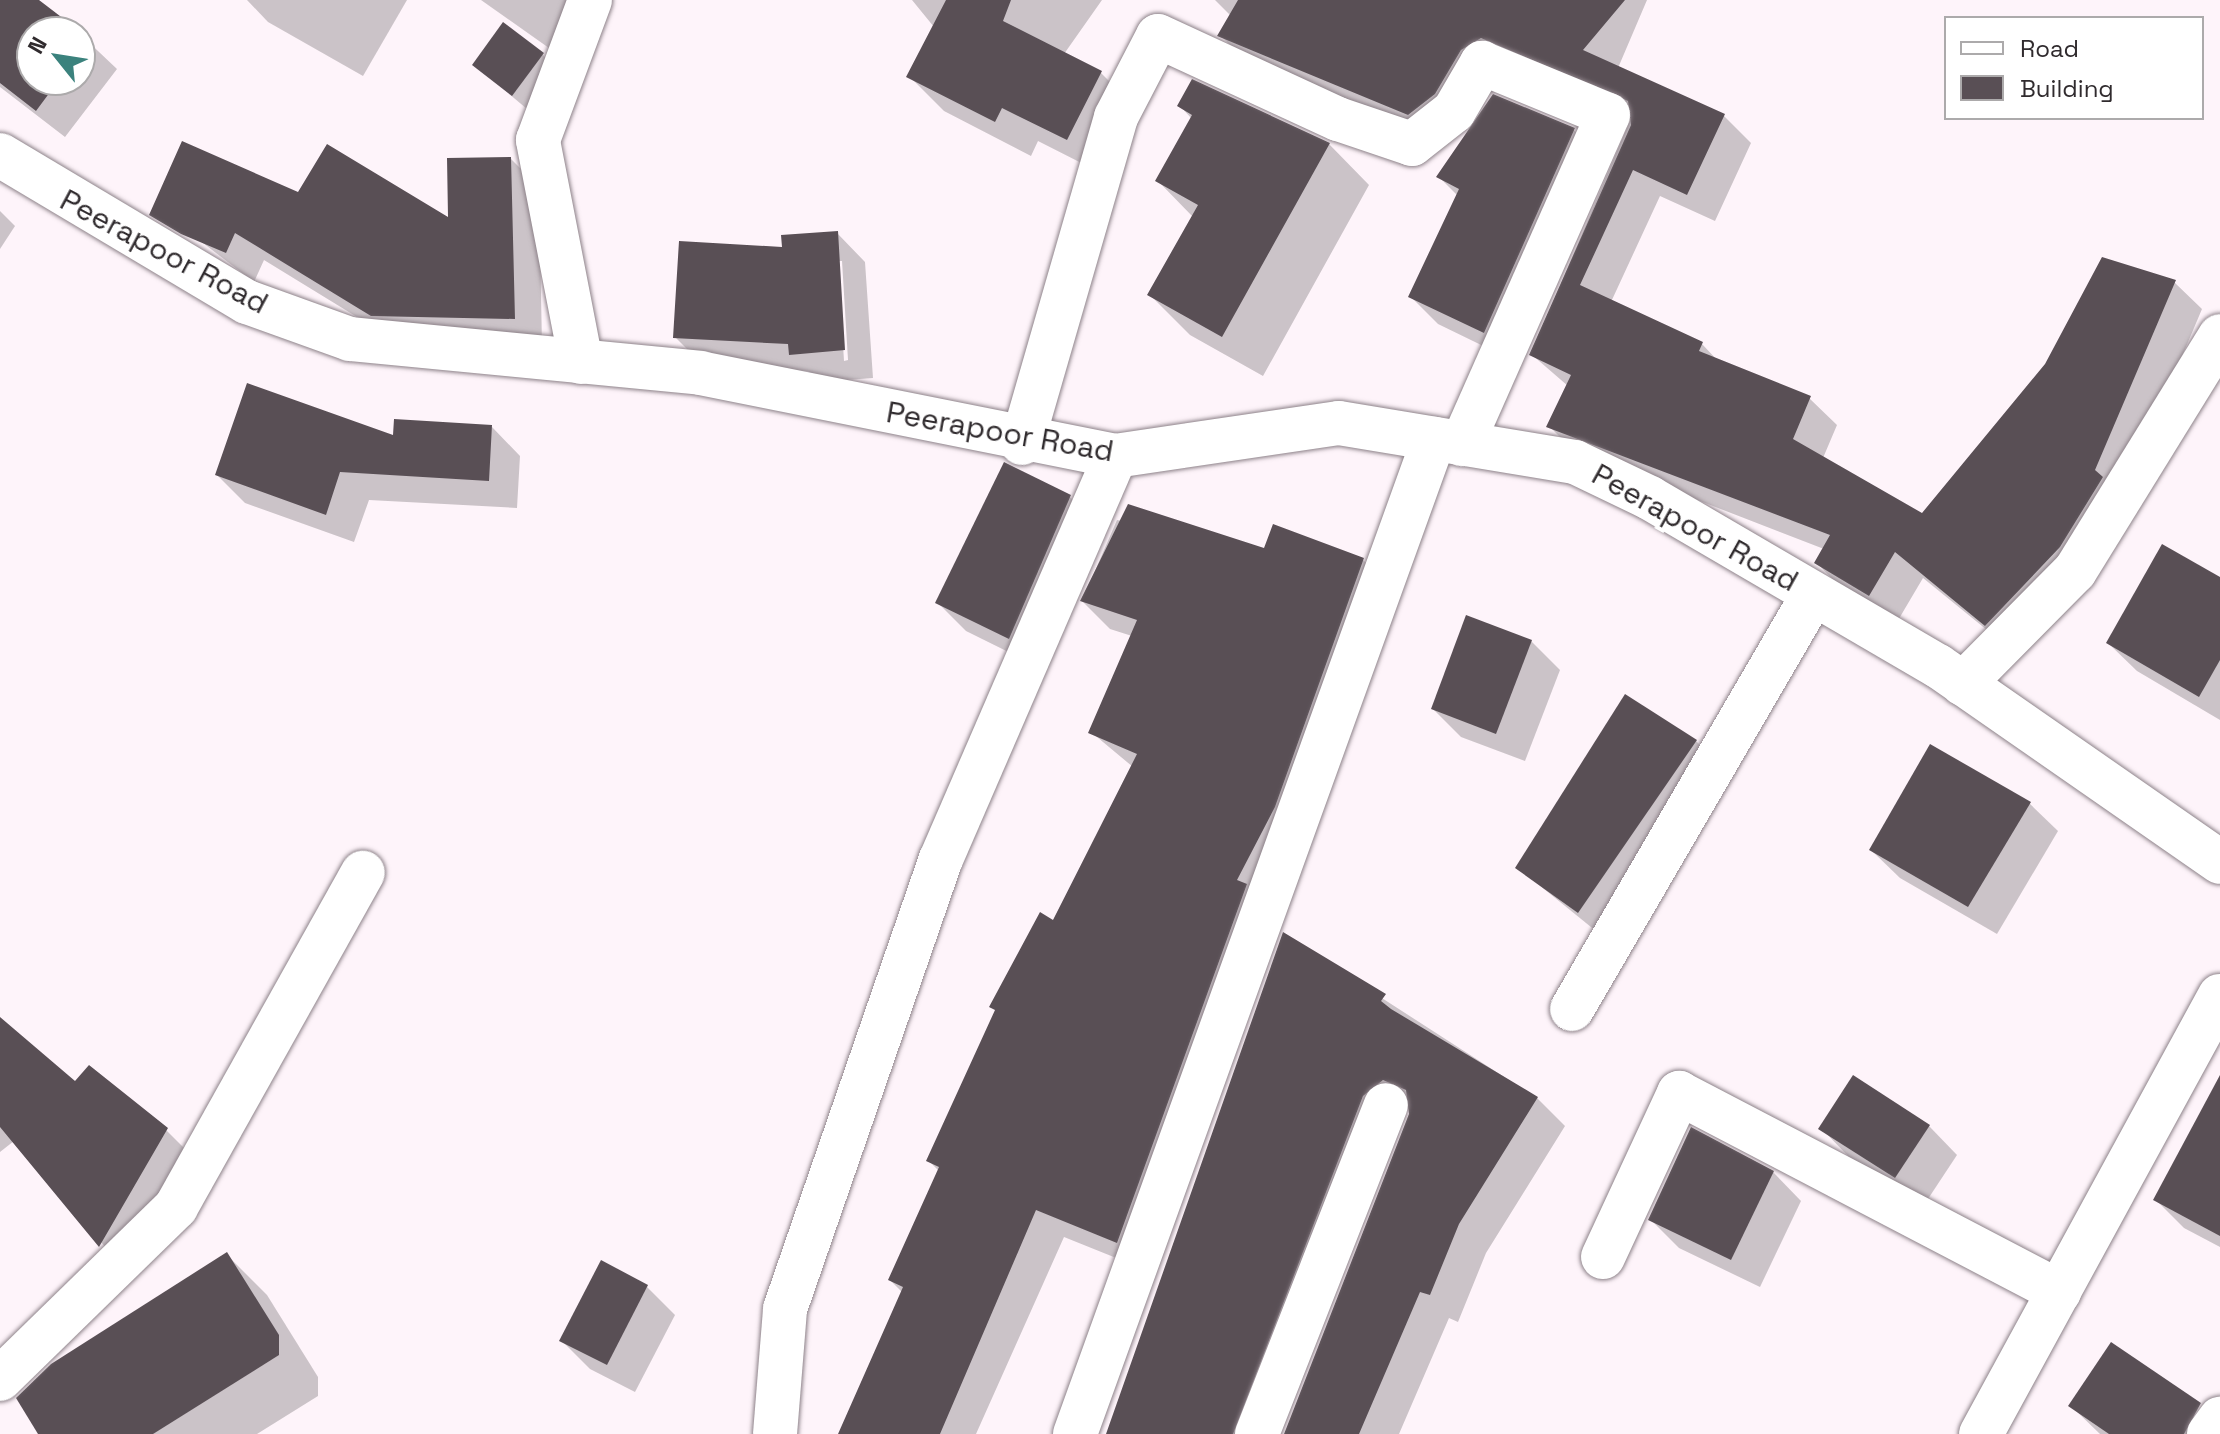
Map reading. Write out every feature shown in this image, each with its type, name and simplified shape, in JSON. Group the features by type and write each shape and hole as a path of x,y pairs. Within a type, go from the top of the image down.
{"street":[{"path":"581,362 538,140 590,0"},
{"path":"1022,443 1116,117 1163,18 1338,119 1412,144 1454,111 1482,63 1608,115 1448,441 1075,1434"},
{"name":"Peerapoor Road","path":"0,155 247,302 335,334 700,373 1022,443 1115,456 1339,423 1575,462 1814,594 1963,684 2220,862"},
{"path":"1963,684 2075,571 2220,336"},
{"path":"775,1434 785,1309 941,859 1115,456"},
{"path":"1572,1009 1814,594"},
{"path":"0,1379 176,1207 363,873"},
{"path":"1981,1434 2220,996"},
{"path":"1603,1257 1679,1093 2059,1292"},
{"path":"1257,1434 1386,1105"},
{"path":"2209,1434 2220,1419"}],"building":[{"path":"0,0 39,0 60,16 16,16 16,95 0,83"},
{"path":"946,0 1011,0 1003,21 1102,71 1067,140 1002,108 995,122 906,77"},
{"path":"1238,0 1625,0 1583,50 1725,114 1687,195 1633,170 1580,285 1703,342 1699,351 1811,396 1793,439 1922,513 2045,364 2102,257 2176,280 2095,470 2103,477 2060,547 1985,626 1895,552 1869,596 1814,563 1830,535 1546,427 1571,375 1529,355 1631,125 1628,101 1481,38 1461,50 1435,94 1408,115 1217,36"},
{"path":"503,22 544,53 512,96 472,65"},
{"path":"1192,79 1330,143 1222,337 1147,295 1198,205 1155,181 1192,115 1177,106"},
{"path":"1493,94 1575,128 1484,333 1408,297 1459,189 1436,177"},
{"path":"17,96 47,96 36,111"},
{"path":"182,141 298,192 327,144 448,217 447,158 511,157 515,319 371,316 235,233 226,253 181,234 149,215"},
{"path":"838,231 845,350 789,355 788,344 673,338 679,241 782,247 781,235"},
{"path":"247,383 393,435 394,419 492,425 489,481 340,472 326,515 215,475"},
{"path":"1004,462 1071,495 1009,639 935,603"},
{"path":"1128,504 1264,548 1273,524 1364,558 1275,807 1237,880 1247,884 1117,1243 1036,1210 940,1434 838,1434 903,1287 888,1280 939,1167 926,1161 995,1010 989,1007 1040,912 1053,920 1137,754 1088,733 1137,620 1080,601"},
{"path":"2162,544 2220,577 2220,660 2199,697 2106,643"},
{"path":"1466,615 1532,640 1496,734 1431,709"},
{"path":"1625,694 1697,740 1578,913 1515,868"},
{"path":"1930,744 2031,802 1968,907 1869,850"},
{"path":"1283,932 1386,994 1381,1001 1391,1009 1538,1097 1459,1224 1430,1295 1420,1292 1359,1434 1284,1434 1409,1114 1406,1090 1383,1080 1363,1096 1233,1434 1106,1434"},
{"path":"0,1017 75,1081 89,1065 168,1128 99,1247 0,1127"},
{"path":"1853,1075 1930,1125 1895,1178 1818,1129"},
{"path":"2220,1075 2220,1236 2153,1200"},
{"path":"1691,1127 1774,1171 1731,1260 1648,1220"},
{"path":"227,1252 279,1335 279,1355 153,1434 38,1434 16,1398 51,1364"},
{"path":"601,1260 648,1285 607,1365 559,1341"},
{"path":"2111,1342 2201,1403 2184,1434 2109,1434 2068,1406"}]}
